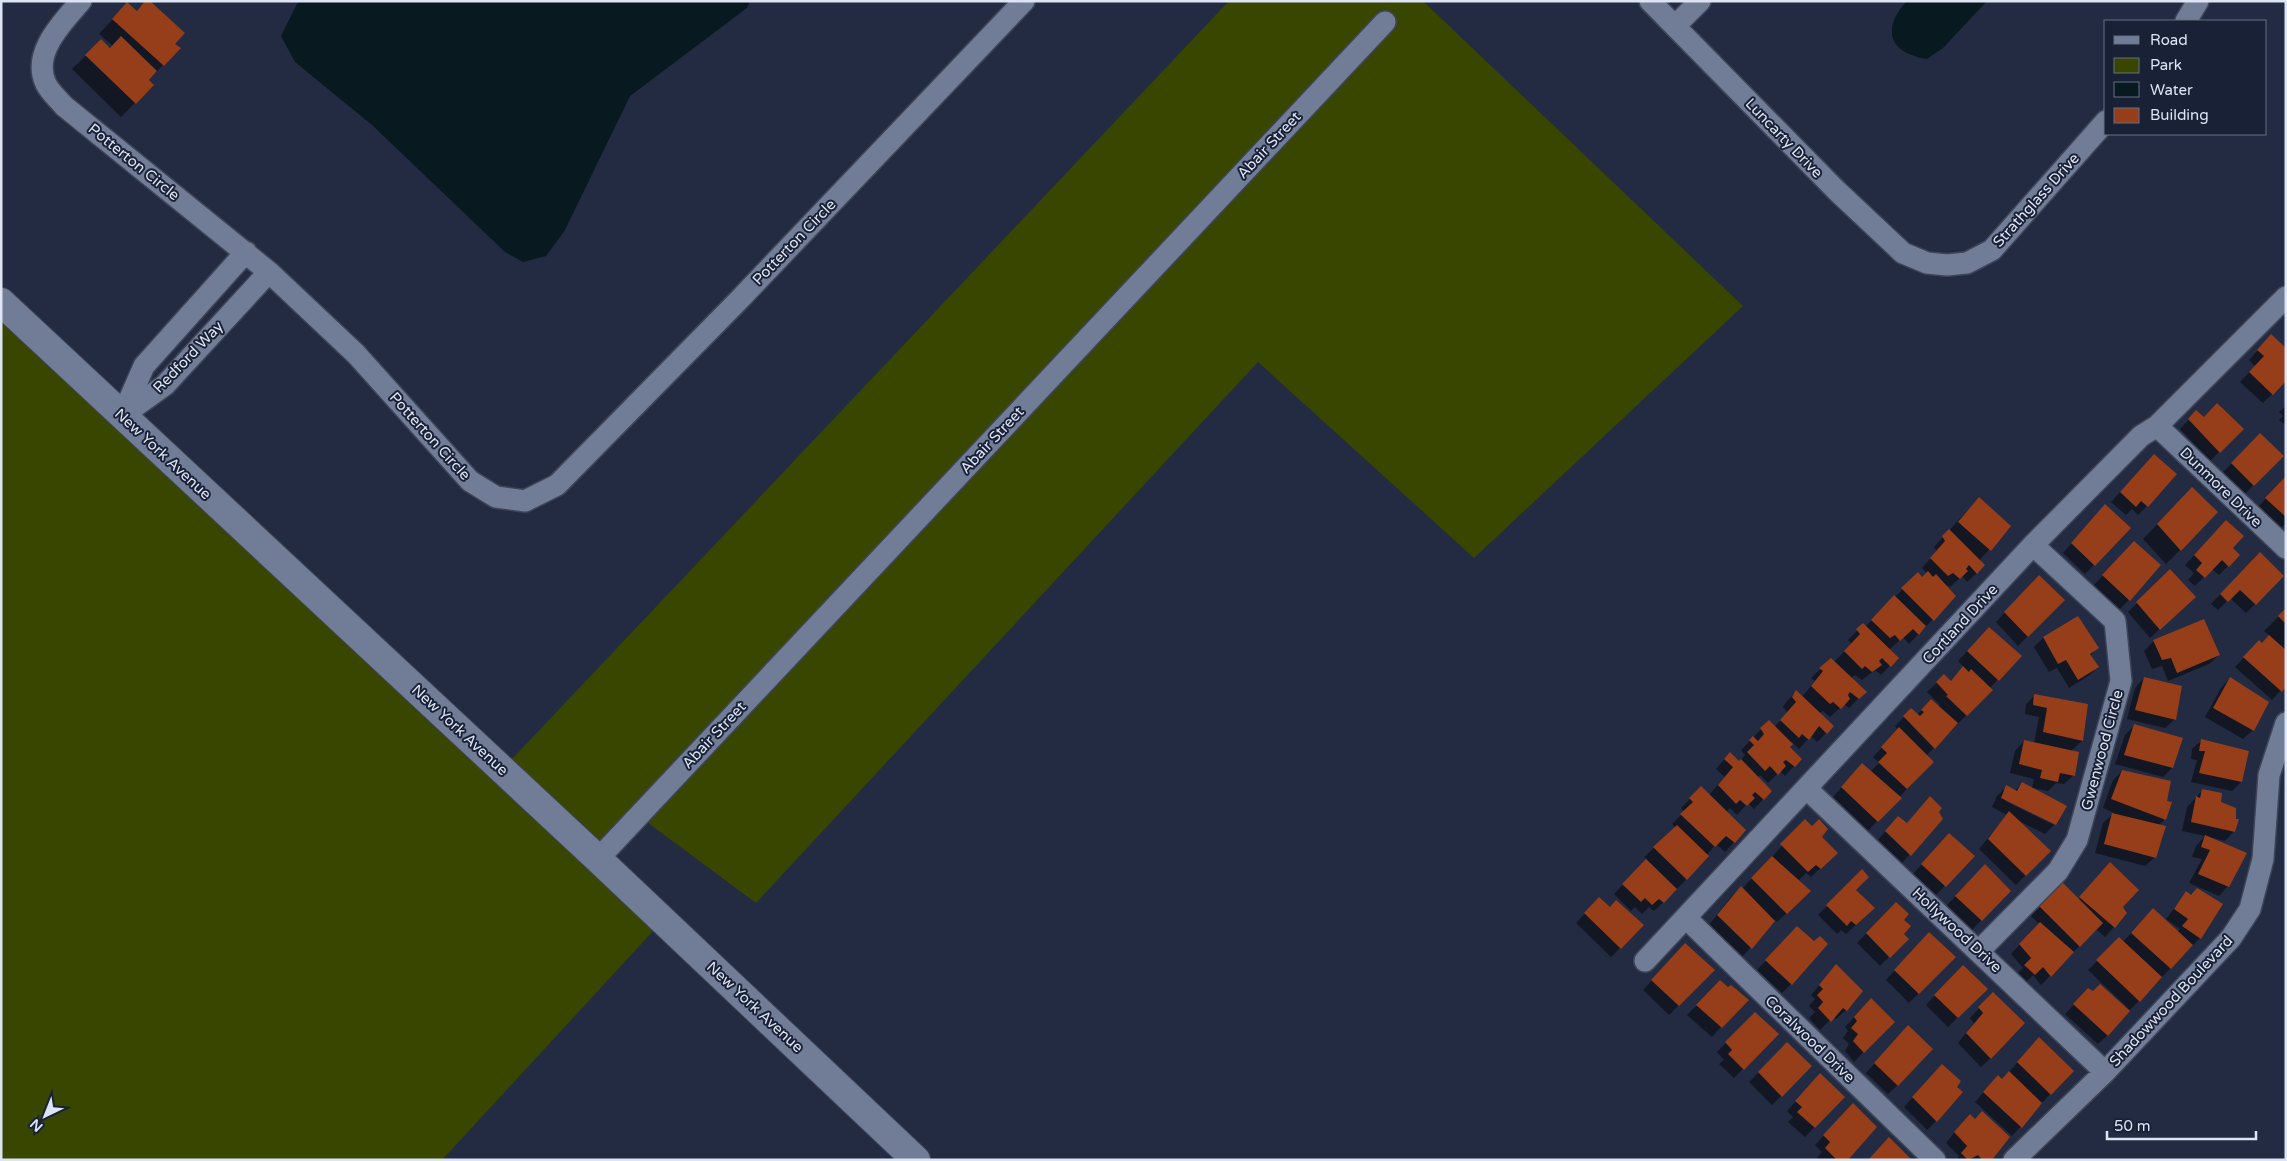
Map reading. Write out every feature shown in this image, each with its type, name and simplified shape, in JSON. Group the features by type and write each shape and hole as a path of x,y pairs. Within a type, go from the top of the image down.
{"street":[{"name":"Potterton Circle","path":"81,1 48,44 42,65 46,84 64,106 246,252 268,272 356,354 470,481 496,497 525,501 557,485 738,301 1024,1"},
{"name":"Luncarty Drive","path":"1650,1 1836,190 1903,253 1927,263"},
{"path":"1675,26 1700,1"},
{"path":"2187,20 2198,1"},
{"name":"Abair Street","path":"598,859 1385,22"},
{"name":"Strathglass Drive","path":"1927,263 1947,266 1968,263 1992,250 2104,123"},
{"name":"Redford Way","path":"122,416 144,366 246,252"},
{"name":"Redford Way","path":"122,416 165,385 268,272"},
{"name":"New York Avenue","path":"1,302 598,859 916,1160"},
{"name":"Cortland Drive","path":"1645,961 2033,545 2141,436 2157,426 2283,306"},
{"path":"194,311 215,331"},
{"name":"Dunmore Drive","path":"2157,426 2286,548"},
{"name":"Gwenwood Circle","path":"1979,951 2058,871 2078,840 2121,680 2115,621 2033,545"},
{"name":"Shadowwood Boulevard","path":"2014,1160 2105,1072 2231,938 2250,909 2263,859 2269,775 2286,723"},
{"name":"Hollywood Drive","path":"1807,789 2105,1072"},
{"name":"Coralwood Drive","path":"1686,918 1934,1160"}],"green space":[{"path":"1229,1 1423,1 1743,306 1474,558 1258,362 756,903 644,820 613,857 507,758 513,758"},
{"path":"1,318 655,929 442,1160 1,1160"}],"water":[{"path":"301,1 750,1 747,8 630,96 565,230 546,256 523,262 505,252 372,125 295,62 281,36 297,4"},
{"path":"1907,1 1987,1 1943,48 1927,59 1904,51 1893,38 1894,21"}],"building":[{"path":"145,1 150,1 185,33 175,44 181,48 164,66 112,19 127,2 137,11"},
{"path":"121,36 157,71 149,80 154,85 136,104 85,55 101,39 110,48"},
{"path":"2271,334 2286,348 2286,381 2273,395 2249,372 2264,356 2257,350"},
{"path":"2217,403 2244,429 2220,453 2188,419 2196,410 2204,417"},
{"path":"2260,433 2284,456 2254,486 2231,463"},
{"path":"2154,454 2177,474 2148,507 2141,501 2136,507 2120,492"},
{"path":"2286,476 2286,517 2265,498"},
{"path":"2192,487 2218,512 2181,551 2157,524"},
{"path":"1979,497 2011,526 1991,551 1958,522"},
{"path":"2105,504 2131,528 2095,566 2071,543"},
{"path":"2226,520 2244,536 2233,548 2240,555 2229,567 2222,560 2205,578 2196,570 2202,563 2194,555"},
{"path":"1949,529 1985,565 1977,574 1969,565 1966,569 1968,571 1960,579 1953,573 1948,576 1930,558 1945,541 1942,536"},
{"path":"2134,541 2161,565 2130,601 2102,575"},
{"path":"2260,552 2284,576 2256,605 2240,590 2228,602 2220,594"},
{"path":"2170,569 2196,597 2160,630 2136,602"},
{"path":"1928,571 1933,577 1936,574 1956,596 1934,621 1901,588 1918,572 1922,577"},
{"path":"2039,575 2065,600 2028,637 2004,612"},
{"path":"1894,595 1926,626 1919,635 1913,629 1900,641 1895,635 1890,638 1871,620"},
{"path":"2286,608 2286,624 2278,616"},
{"path":"2078,616 2099,648 2090,654 2099,667 2078,680 2066,660 2058,664 2043,637"},
{"path":"2204,619 2220,655 2177,673 2171,658 2162,660 2153,640"},
{"path":"1863,623 1899,658 1891,667 1882,658 1879,661 1882,665 1872,672 1865,666 1862,669 1844,651 1860,634 1856,629"},
{"path":"1989,627 2022,656 1999,681 1967,651"},
{"path":"2269,635 2286,650 2286,687 2282,692 2243,657 2259,640 2262,643"},
{"path":"1831,658 1867,692 1859,699 1850,692 1848,695 1850,699 1841,709 1833,702 1830,704 1811,686 1823,671 1819,668"},
{"path":"1963,666 1969,672 1971,669 1993,690 1967,716 1946,696 1948,695 1936,682 1944,674 1951,681"},
{"path":"2144,677 2182,686 2176,720 2135,710"},
{"path":"2230,677 2269,702 2254,731 2213,708"},
{"path":"1796,690 1834,726 1827,734 1819,726 1809,740 1802,734 1799,738 1780,720 1796,702 1792,697"},
{"path":"2034,694 2088,704 2083,741 2043,732 2047,708 2033,705"},
{"path":"1931,699 1958,723 1935,749 1903,716 1911,708 1920,716 1924,712 1921,710"},
{"path":"1769,720 1793,744 1790,747 1802,759 1795,767 1786,760 1783,762 1786,766 1778,775 1770,766 1765,771 1747,752 1754,745 1749,740 1753,736 1758,741 1764,734 1760,728"},
{"path":"2134,724 2183,738 2173,768 2124,755"},
{"path":"1899,727 1934,762 1907,789 1878,762 1887,753 1881,747"},
{"path":"2201,739 2249,751 2242,782 2199,773 2205,751 2199,751"},
{"path":"2024,740 2079,752 2075,776 2060,773 2058,782 2040,778 2042,770 2019,764"},
{"path":"1730,752 1739,761 1741,759 1772,791 1764,800 1755,792 1752,795 1755,798 1747,806 1740,800 1736,804 1718,785 1733,767 1724,759"},
{"path":"1862,763 1902,798 1878,822 1841,787"},
{"path":"2122,770 2171,781 2167,801 2172,802 2166,820 2111,799"},
{"path":"2022,782 2067,806 2056,825 2001,798 2006,785 2017,791"},
{"path":"1701,786 1746,830 1735,843 1726,836 1715,847 1680,814 1693,802 1689,798"},
{"path":"2202,789 2222,793 2221,802 2236,808 2236,819 2239,819 2235,832 2191,822 2196,796 2200,798"},
{"path":"1930,796 1942,808 1939,812 1943,819 1911,856 1885,831 1898,816 1907,823"},
{"path":"2009,811 2051,851 2026,876 1988,839"},
{"path":"2112,813 2166,826 2156,858 2104,844"},
{"path":"1805,819 1812,826 1819,819 1828,829 1822,837 1838,853 1821,869 1816,865 1808,872 1780,844"},
{"path":"1677,825 1709,856 1687,880 1653,847"},
{"path":"1949,833 1975,856 1946,887 1921,864"},
{"path":"2205,835 2247,853 2229,887 2198,874 2210,850 2201,847"},
{"path":"1772,856 1811,891 1787,914 1751,878"},
{"path":"1646,859 1677,889 1664,903 1659,899 1652,905 1645,898 1641,902 1622,884"},
{"path":"2110,862 2139,890 2123,907 2127,913 2115,928 2079,897"},
{"path":"1985,864 2011,891 1982,921 1955,896"},
{"path":"1862,869 1869,877 1856,890 1875,908 1856,925 1851,921 1847,926 1826,905"},
{"path":"2062,882 2103,923 2080,947 2039,906"},
{"path":"1741,886 1775,921 1752,949 1717,915"},
{"path":"2197,888 2223,904 2201,939 2182,926 2188,919 2174,909 2186,891 2191,895"},
{"path":"1599,897 1610,907 1616,900 1644,925 1621,949 1584,913"},
{"path":"1896,902 1909,914 1904,920 1911,926 1904,934 1909,939 1890,958 1866,933"},
{"path":"2153,908 2193,945 2171,969 2131,933"},
{"path":"2040,922 2074,952 2051,977 2043,967 2035,975 2024,965 2031,958 2019,944"},
{"path":"1797,926 1814,941 1820,936 1828,944 1792,985 1765,960"},
{"path":"1929,932 1956,957 1919,994 1894,970"},
{"path":"2119,937 2162,977 2140,1002 2096,960"},
{"path":"1685,943 1715,970 1679,1006 1651,980"},
{"path":"1836,964 1863,991 1847,1011 1843,1008 1831,1022 1818,1008 1823,1002 1817,995 1823,989 1819,985"},
{"path":"1963,965 1988,989 1958,1018 1934,995"},
{"path":"1720,980 1728,987 1731,985 1749,1000 1722,1028 1696,1005"},
{"path":"2100,984 2130,1011 2108,1036 2073,1004 2088,988 2093,991"},
{"path":"1993,992 2025,1023 1991,1059 1966,1033 1983,1013 1978,1007"},
{"path":"1871,998 1895,1022 1864,1053 1853,1041 1858,1034 1851,1028 1857,1021 1854,1017"},
{"path":"1755,1012 1779,1034 1744,1070 1728,1054 1732,1050 1725,1042"},
{"path":"1908,1025 1933,1049 1898,1086 1874,1063"},
{"path":"2039,1037 2074,1071 2051,1095 2017,1062"},
{"path":"1787,1042 1812,1066 1782,1097 1758,1072"},
{"path":"1942,1064 1961,1081 1957,1087 1963,1092 1937,1122 1912,1097"},
{"path":"2009,1071 2042,1103 2022,1128 1983,1092 1998,1075 2002,1079"},
{"path":"1820,1073 1845,1097 1815,1128 1797,1112 1802,1107 1795,1101"},
{"path":"1853,1103 1877,1127 1848,1160 1837,1160 1825,1148 1830,1142 1823,1135"},
{"path":"1982,1111 2010,1137 1992,1160 1982,1160 1978,1155 1968,1160 1961,1153 1967,1146 1954,1132 1970,1114 1975,1119"},
{"path":"1889,1137 1912,1160 1868,1160"}]}
